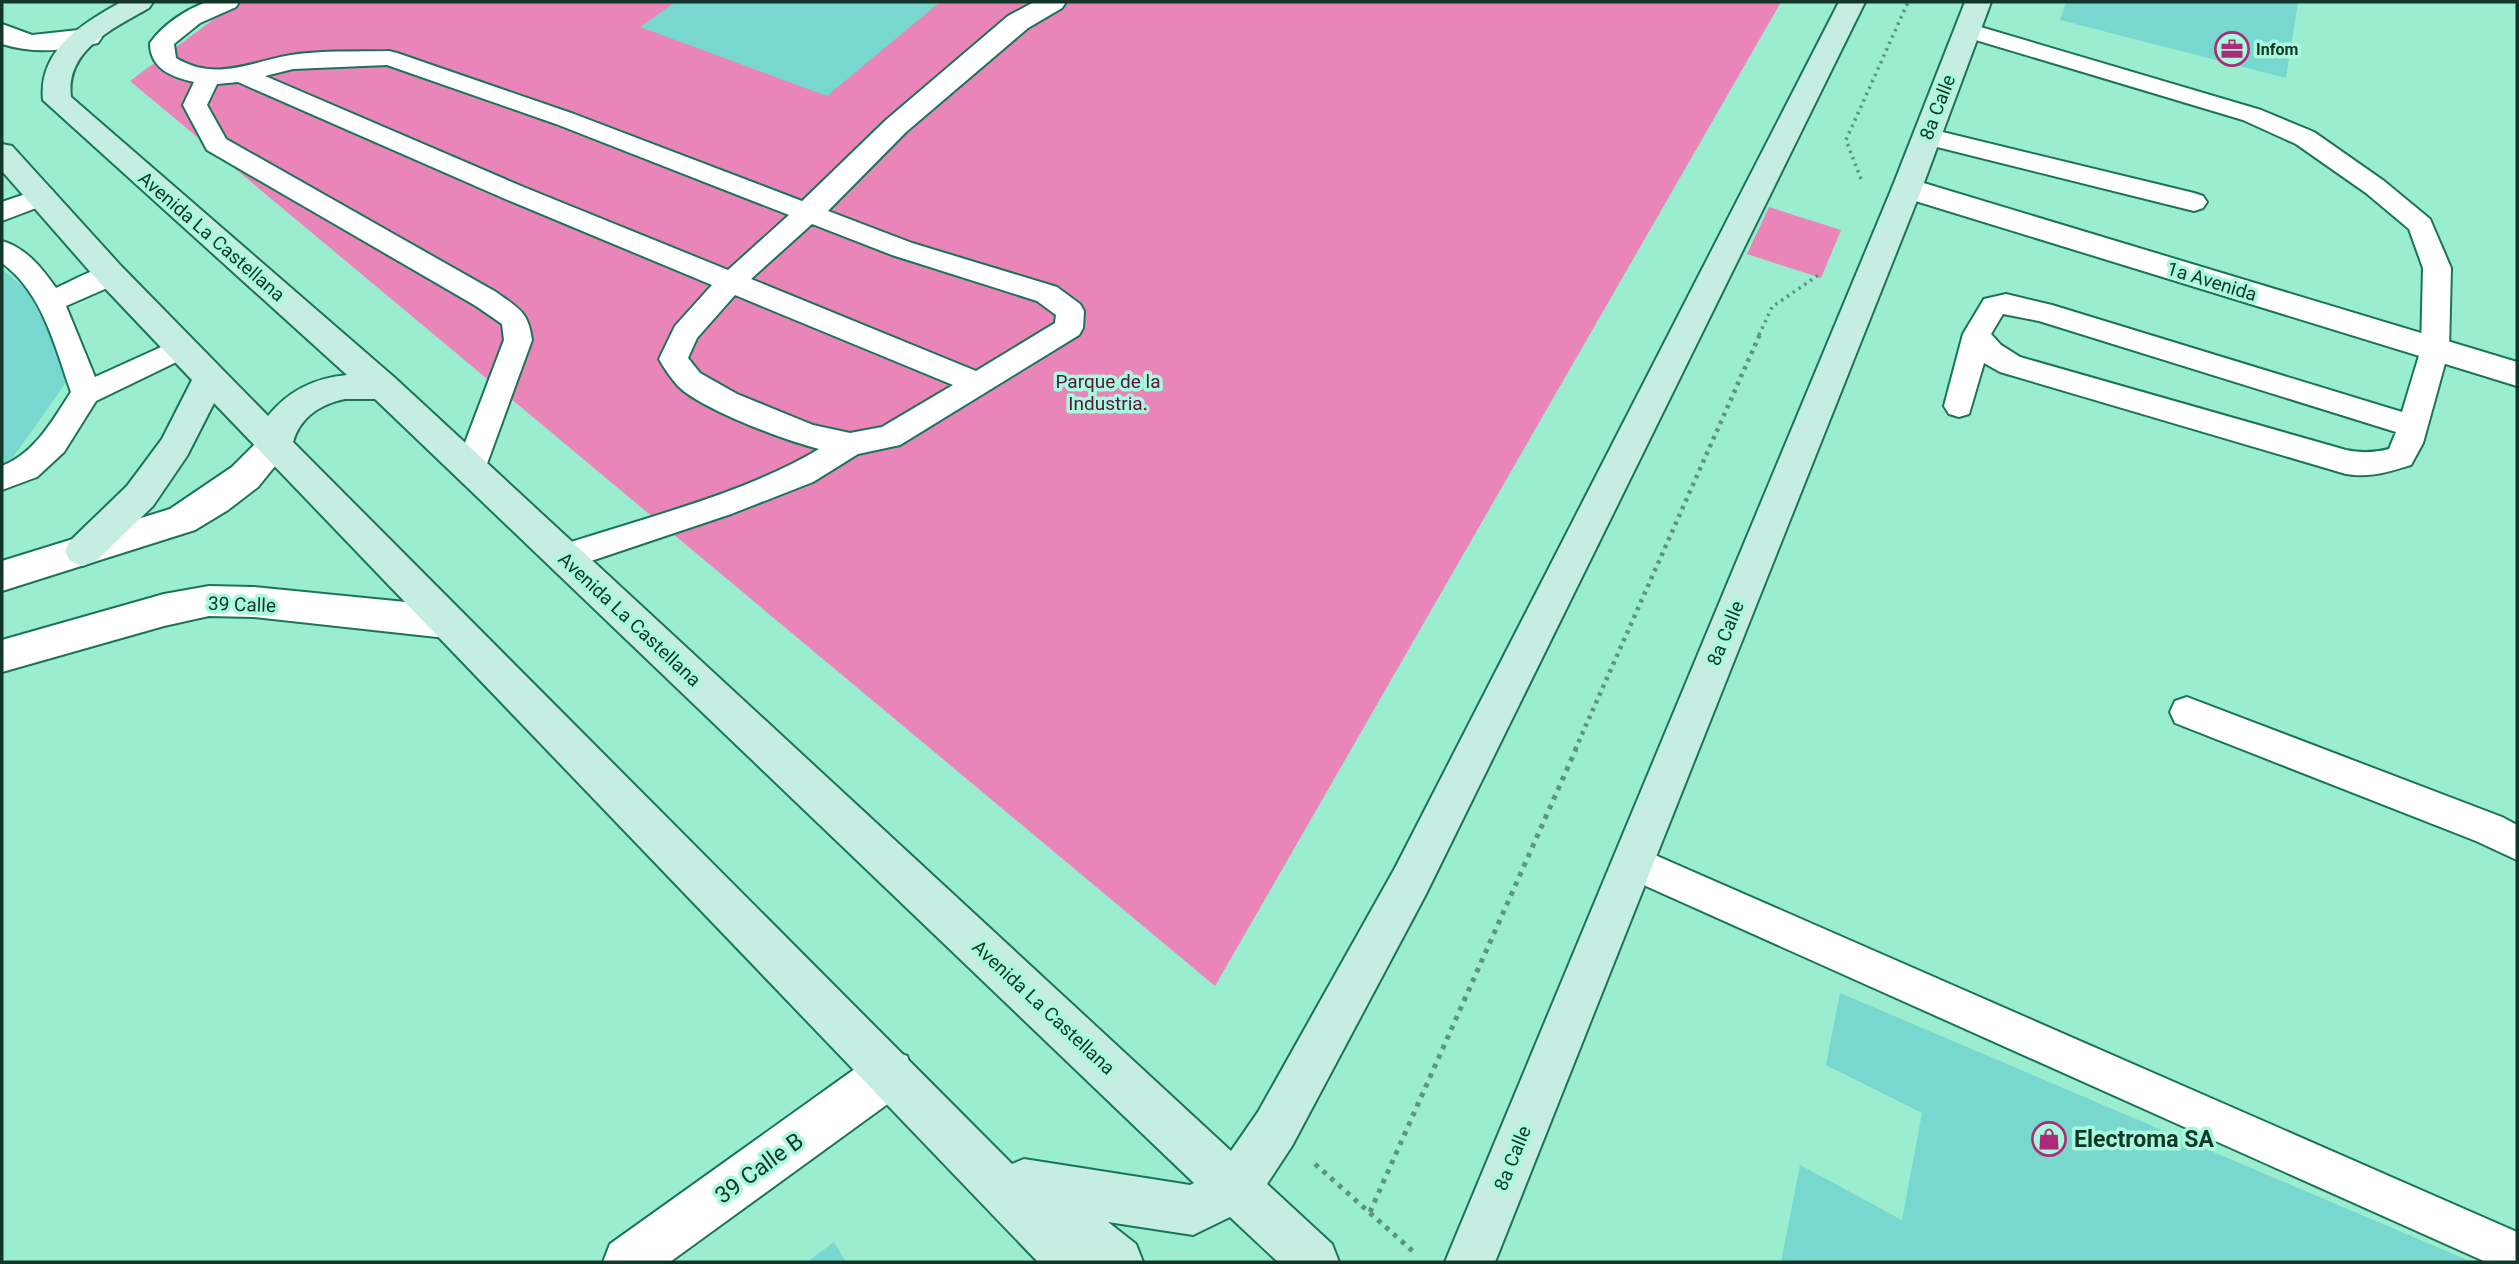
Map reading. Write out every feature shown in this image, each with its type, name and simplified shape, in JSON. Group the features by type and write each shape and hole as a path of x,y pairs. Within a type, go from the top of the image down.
{"main road":[{"path":"88,37 140,2"},
{"path":"1024,1184 1193,1210 1236,1187 1275,1129 1410,882 1852,2"},
{"name":"8a Calle","path":"1470,1262 1906,188 1978,2"},
{"name":"Avenida La Castellana","path":"88,37 63,58 58,67 54,90 57,100 383,387 1314,1262"},
{"path":"2,153 111,275 181,348 1073,1262"},
{"path":"83,551 140,496 175,447 210,378"},
{"path":"275,445 281,424 301,403 321,391 345,387 383,387"},
{"path":"954,1141 1024,1184 1118,1262"}],"street":[{"path":"807,214 897,126 1018,22 1053,2"},
{"path":"2,32 22,41 39,43 88,37"},
{"name":"1a Avenida","path":"1906,188 2517,374"},
{"path":"2,576 182,520 235,485 275,445"},
{"name":"39 Calle","path":"2,656 164,610 209,601 253,602 446,622"},
{"name":"39 Calle B","path":"628,1262 890,1073"}],"lane":[{"path":"228,2 207,8 176,28 162,43 162,53 167,62 183,72 208,78 241,74 293,62 389,58 565,119 902,249 1047,294 1070,311 1069,328 890,437 850,444 808,435 727,402 690,380 673,359 685,333 730,283 807,214"},
{"path":"1966,30 2252,115 2305,138 2375,187 2421,225 2437,268 2435,349 2408,443 2400,457 2362,465 2010,365 1982,346 1977,334"},
{"path":"241,74 512,192 977,383"},
{"path":"208,78 195,105 216,144 486,299 515,320 518,340 470,469"},
{"path":"1926,136 2194,202"},
{"path":"2,212 43,197"},
{"path":"2,250 17,258 51,301 86,393"},
{"path":"51,301 111,275"},
{"path":"1959,406 1977,334 1994,306 2006,304 2412,426"},
{"path":"2,478 26,469 53,444 86,393 181,348"},
{"path":"564,558 802,474 850,444"},
{"path":"2188,712 2488,829 2517,843"},
{"path":"1632,862 2517,1254"}],"path":[{"path":"1857,187 1862,177 1846,140 1908,2"},
{"path":"1370,1212 1772,307 1818,277 1824,265"},
{"path":"1275,1129 1426,1262"}],"green space":[{"name":"Parque de la Industria.","path":"237,2 1781,2 1215,986 130,81"},
{"path":"1769,207 1841,230 1821,278 1747,254"}],"building":[{"path":"675,2 940,2 827,96 640,27"},
{"name":"Infom","path":"2066,2 2298,2 2286,78 2060,20"},
{"path":"2,269 26,289 72,374 2,473"},
{"name":"Electroma SA","path":"1840,993 2472,1262 1781,1262 1800,1165 1902,1220 1922,1113 1826,1065"},
{"path":"834,1242 846,1262 807,1262"}],"place":[{"name":"Infom","path":"2232,49"},
{"name":"Electroma SA","path":"2049,1139"}]}
